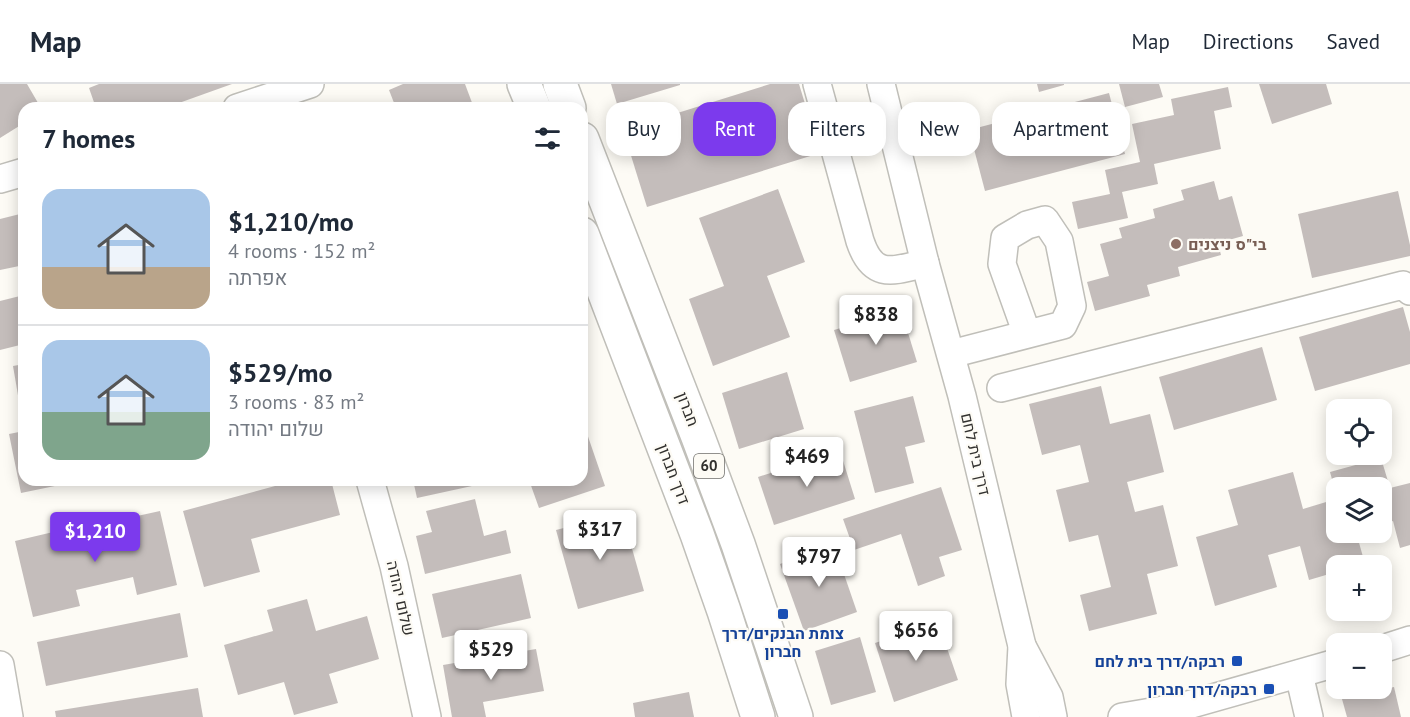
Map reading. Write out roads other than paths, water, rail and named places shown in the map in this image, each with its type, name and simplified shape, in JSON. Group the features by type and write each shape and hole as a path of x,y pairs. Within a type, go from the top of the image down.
{"highway":[{"path":"524,84 532,102"},
{"path":"560,84 567,102"},
{"name":"חברון","path":"588,153 699,437 738,544 796,717"},
{"name":"דרך חברון","path":"588,250 697,534 758,717"}],"street":[{"path":"255,100 310,84"},
{"path":"817,84 866,256 884,270 897,270 925,263"},
{"name":"דרך בית לחם","path":"881,84 925,263 962,396 1022,646 1049,697 1053,717"},
{"path":"0,179 18,174"},
{"path":"1002,388 1403,285 1410,291"},
{"path":"951,354 1027,334"},
{"name":"שלום יהודה","path":"372,486 394,566 428,717"},
{"path":"1392,646 1410,640"},
{"name":"דרך בית לחם","path":"1022,646 1020,684 1026,717"},
{"path":"0,665 9,717"},
{"path":"1122,717 1169,712 1326,666"},
{"path":"1299,674 1310,717"}],"place":[{"name":"בי\"ס ניצנים","path":"1176,244"},
{"name":"צומת הבנקים/דרך חברון","path":"783,614"},
{"name":"רבקה/דרך בית לחם","path":"1237,661"},
{"name":"רבקה/דרך חברון","path":"1269,689"}]}
